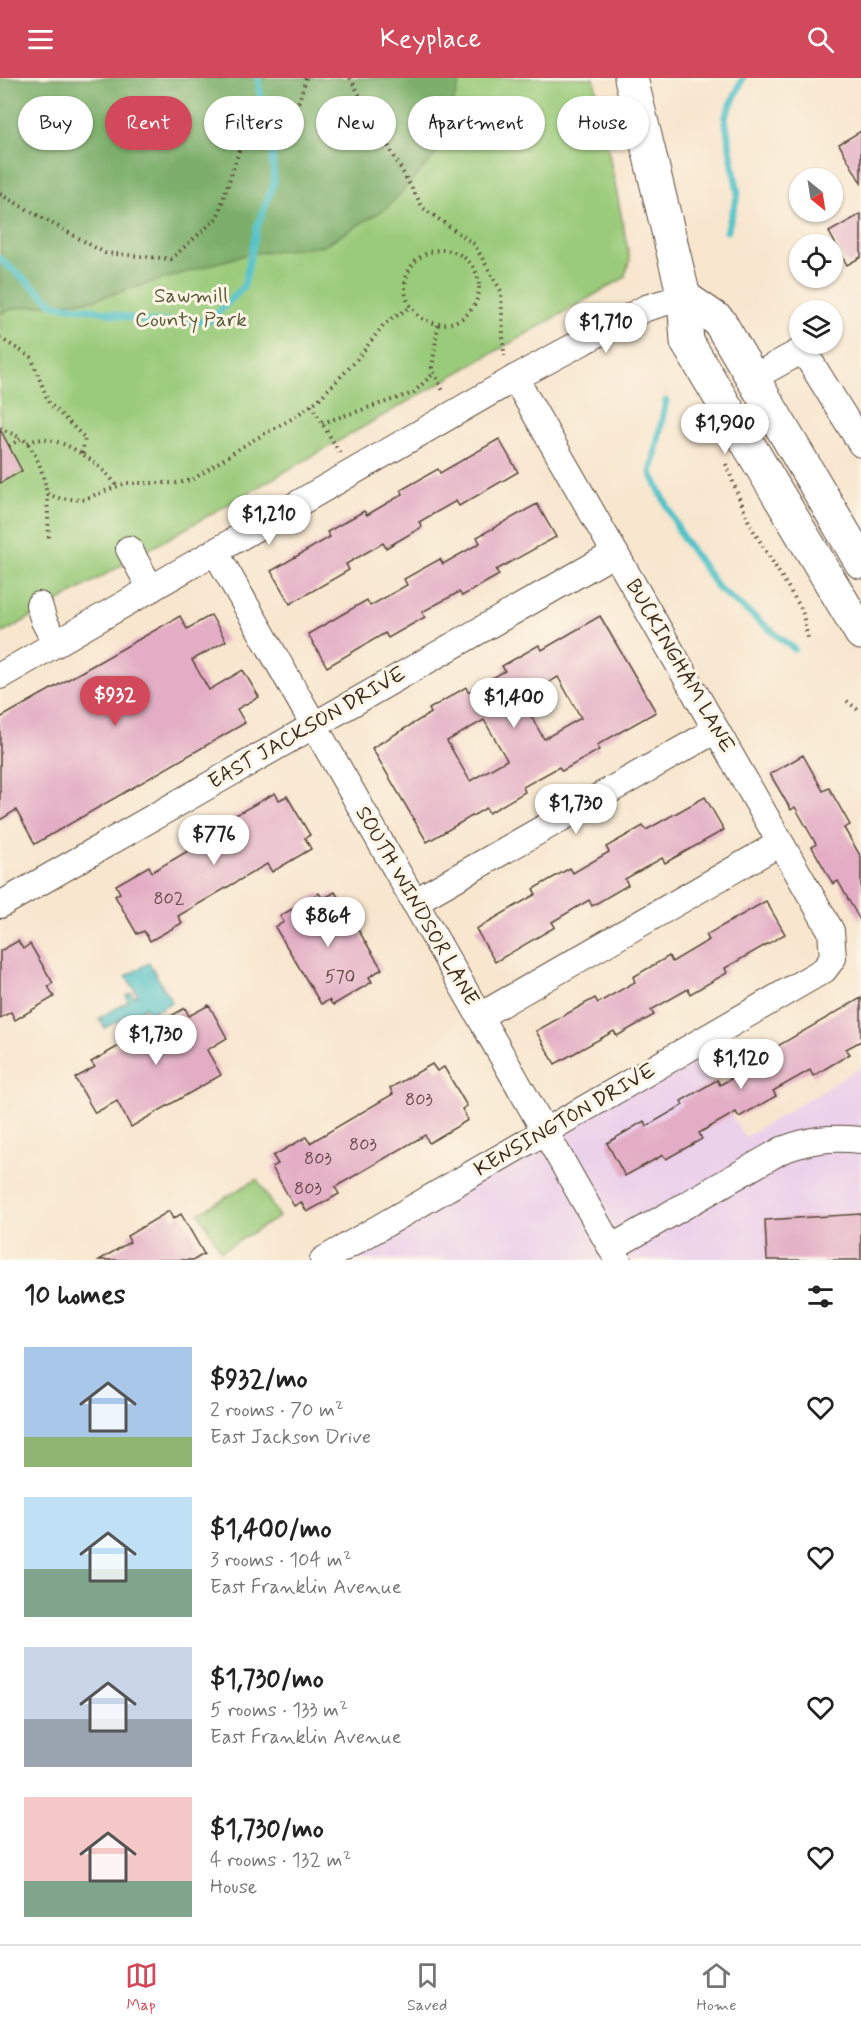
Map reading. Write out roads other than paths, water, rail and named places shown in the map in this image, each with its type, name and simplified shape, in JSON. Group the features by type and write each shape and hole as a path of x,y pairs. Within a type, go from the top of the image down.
{"main road":[{"path":"631,78 684,297 687,342 861,633"},
{"path":"684,297 719,321 860,555"}],"street":[{"path":"0,676 456,413 510,367 646,308 684,297"},
{"path":"752,378 803,350 861,444"},
{"name":"BUCKINGHAM LANE","path":"510,367 831,931 833,957"},
{"path":"129,549 151,589"},
{"name":"SOUTH WINDSOR LANE","path":"215,551 615,1254"},
{"name":"EAST JACKSON DRIVE","path":"0,905 615,553"},
{"path":"39,605 44,621 56,644"},
{"path":"414,902 716,730"},
{"path":"480,1016 780,843"},
{"name":"KENSINGTON DRIVE","path":"323,1260 824,970 833,957"},
{"path":"615,1254 782,1150 832,1138 861,1140"}],"water":[{"path":"149,963 172,1002 150,1014 145,1007 137,1015 135,1011 105,1028 99,1018 129,1001 126,996 132,993 134,997 138,995 126,976"}],"waterway":[{"path":"258,78 260,96"},
{"path":"727,231 738,194 725,118 743,78"},
{"path":"0,259 55,305 96,310 148,322 210,321 244,286 257,227 274,183 272,150"},
{"path":"666,401 651,473 683,538 718,588 794,649"}],"park label":[{"name":"Sawmill County Park","path":"191,308"}]}
